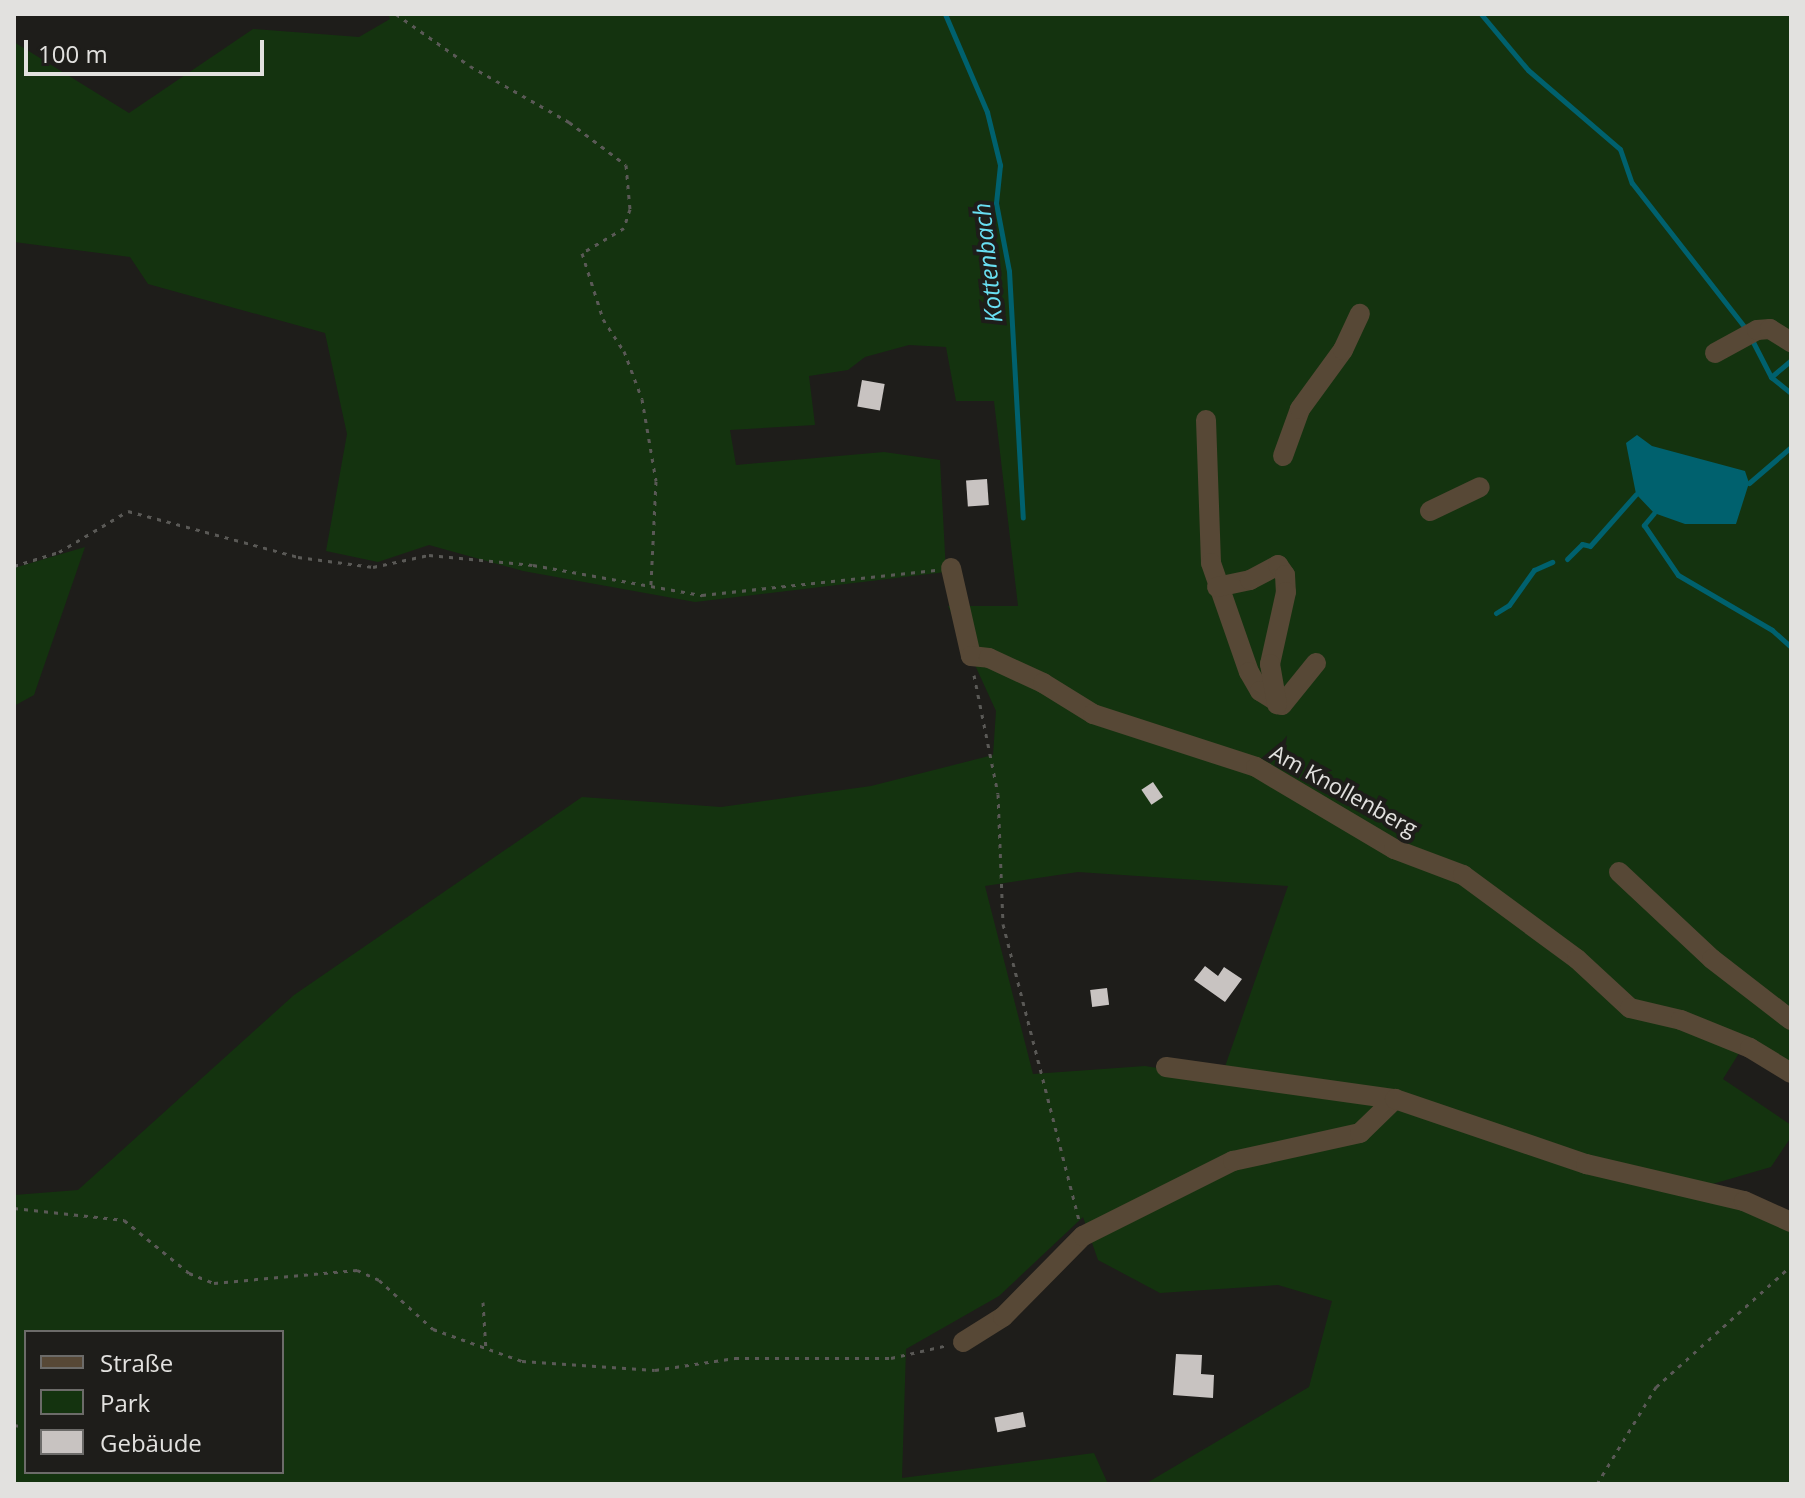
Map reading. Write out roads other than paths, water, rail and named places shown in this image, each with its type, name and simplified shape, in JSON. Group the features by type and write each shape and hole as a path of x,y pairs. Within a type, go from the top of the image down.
{"lane":[{"path":"1283,456 1300,409 1343,350 1360,314"},
{"path":"1715,353 1757,330 1770,329 1791,342"},
{"path":"1206,420 1207,525 1217,587 1249,672 1260,691 1277,704"},
{"path":"1430,511 1480,487"},
{"path":"1217,587 1250,580 1278,565 1285,575 1286,592 1270,664 1277,704"},
{"name":"Am Knollenberg","path":"951,568 971,656 989,658 1043,683 1093,714 1256,767 1394,849 1463,875 1577,959 1630,1008 1750,1048 1791,1073"},
{"path":"1277,704 1289,699 1316,663"},
{"path":"1619,872 1712,959 1791,1020"},
{"path":"1166,1067 1395,1099 1586,1164 1744,1201 1791,1222"},
{"path":"963,1342 1003,1317 1083,1236 1233,1161 1360,1133 1395,1099"}],"water":[{"path":"1637,435 1652,446 1745,471 1749,483 1736,524 1685,524 1654,513 1636,494 1626,443"}],"waterway":[{"name":"Kottenbach","path":"945,14 987,112 1000,165 996,203 1009,271 1023,518"},
{"path":"1481,14 1528,70 1620,149 1632,183 1746,329"},
{"path":"1752,340 1771,377 1791,393"},
{"path":"1771,377 1791,360"},
{"path":"1749,483 1791,447"},
{"path":"1567,559 1582,544 1590,546 1636,494"},
{"path":"1654,513 1644,525 1678,575 1772,630 1791,647"},
{"path":"1496,613 1509,605 1534,570 1552,562"}]}
